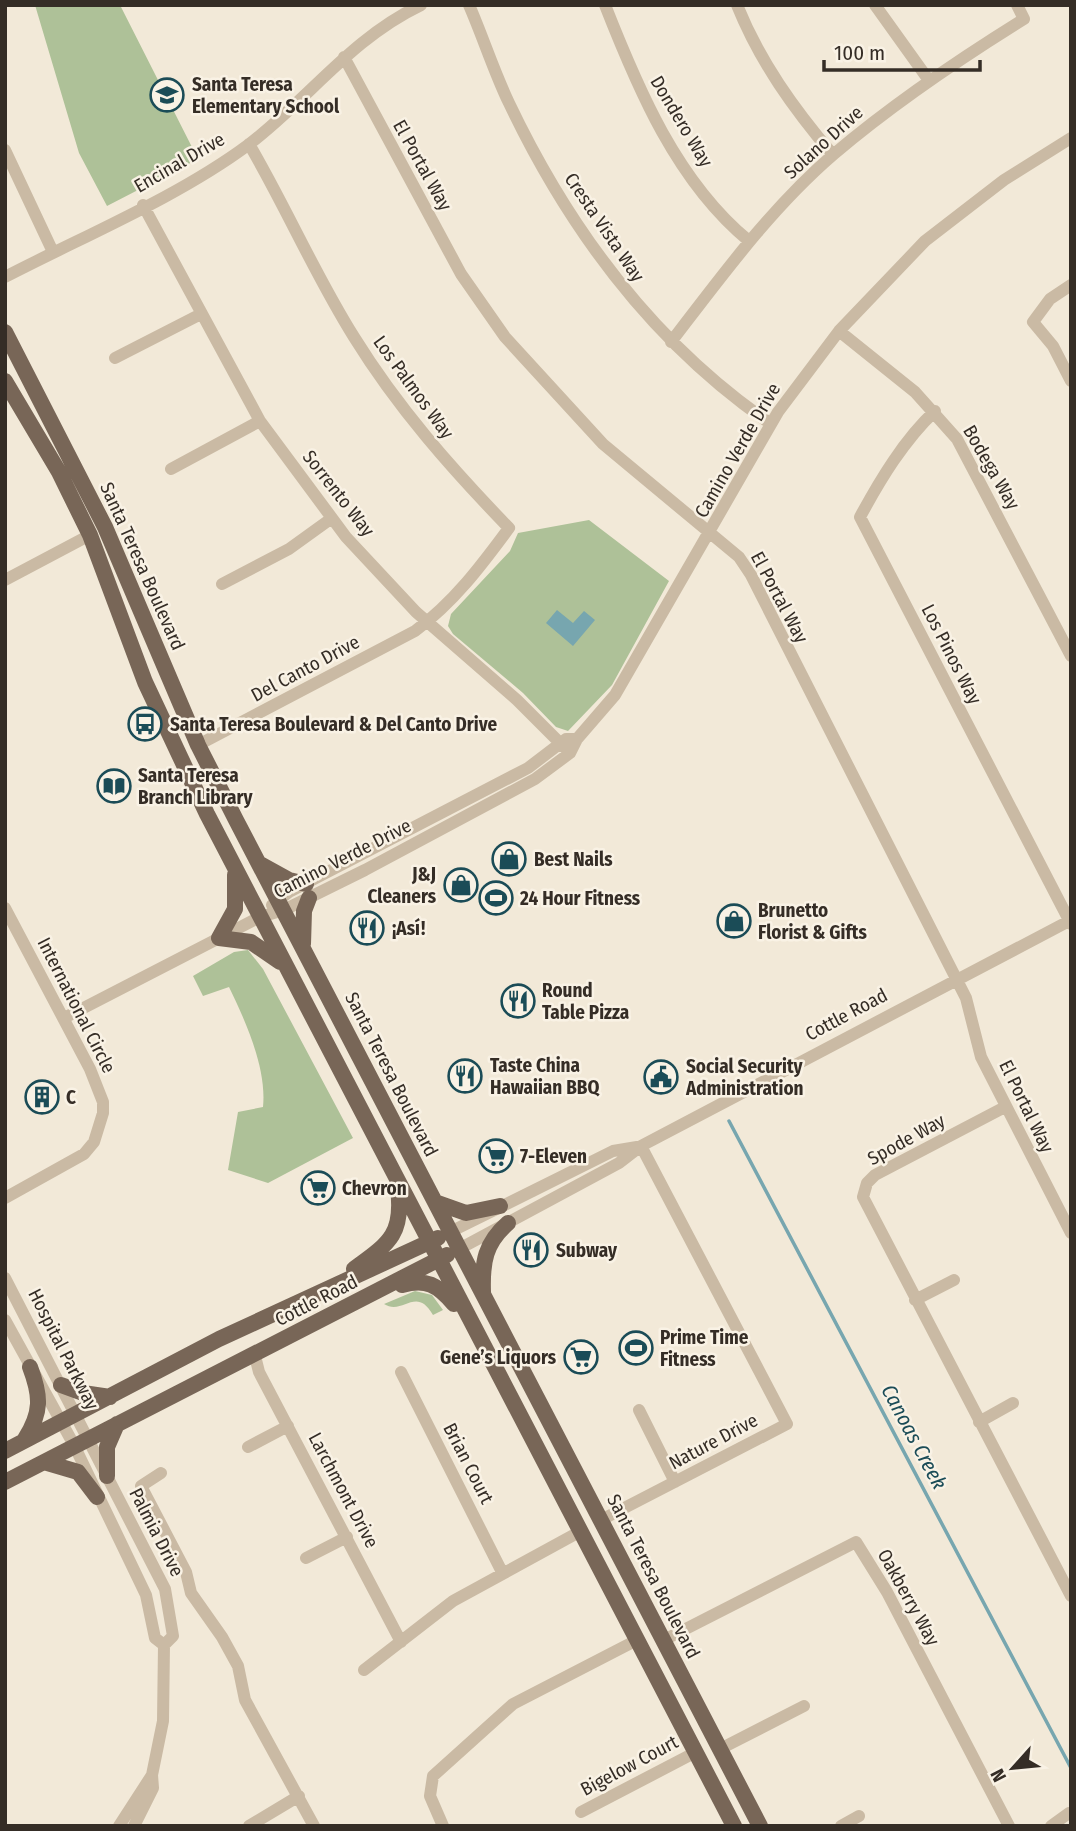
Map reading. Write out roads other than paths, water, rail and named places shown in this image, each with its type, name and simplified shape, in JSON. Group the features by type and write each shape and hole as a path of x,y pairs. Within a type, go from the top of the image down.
{"main road":[{"name":"Santa Teresa Boulevard","path":"5,332 105,527 198,745 760,1826"},
{"name":"Santa Teresa Boulevard","path":"5,381 39,436 90,535 155,706 235,869 732,1822"},
{"path":"258,863 307,891 303,947"},
{"path":"235,869 234,909 219,938 251,942 285,965"},
{"path":"331,1286 376,1253 394,1235 400,1215 397,1180"},
{"path":"435,1202 466,1213 500,1206"},
{"path":"483,1294 485,1251 493,1236 508,1223"},
{"name":"Cottle Road","path":"5,1451 219,1339 450,1232"},
{"name":"Cottle Road","path":"5,1482 459,1249"},
{"path":"372,1294 418,1280 428,1282 438,1286 471,1325"},
{"path":"24,1441 40,1407 38,1388 30,1367"},
{"path":"61,1385 83,1393 110,1397"},
{"path":"107,1476 107,1447 117,1423"},
{"path":"44,1461 78,1472 97,1497"},
{"path":"581,1531 591,1532 602,1541 631,1598 655,1623"}],"street":[{"name":"Encinal Drive","path":"5,277 209,171 249,144 344,57 399,15 421,5"},
{"name":"Cresta Vista Way","path":"469,5 509,102 553,186 594,252 630,298 671,342 712,380 771,424"},
{"name":"Dondero Way","path":"605,5 640,90 663,134 700,188 749,241"},
{"path":"737,5 772,76 794,109 833,155"},
{"path":"875,5 928,79"},
{"name":"Solano Drive","path":"671,342 749,241 833,155 928,79 1024,19 1017,5"},
{"name":"El Portal Way","path":"344,57 461,274 505,337 603,444 711,533 739,558 751,575 957,980 974,1021 981,1057 1071,1233"},
{"name":"Camino Verde Drive","path":"64,1018 260,917 565,749 566,739 577,739 615,695 711,533 771,424 839,331 926,241 1004,180 1071,138"},
{"name":"Los Palmos Way","path":"249,144 334,303 373,367 443,459 509,528 477,572 427,622"},
{"path":"5,150 53,252"},
{"name":"Sorrento Way","path":"143,205 260,421 346,537 427,622 517,700 565,749"},
{"path":"1071,285 1050,299 1033,322 1053,346 1071,381"},
{"path":"115,358 201,314"},
{"name":"Bodega Way","path":"839,331 934,411 957,439 1071,656"},
{"name":"Los Pinos Way","path":"934,411 922,422 875,489 860,517 1070,922"},
{"path":"171,469 260,421"},
{"path":"222,584 289,549 332,518"},
{"path":"5,580 90,535"},
{"name":"Del Canto Drive","path":"198,745 427,622"},
{"name":"International Circle","path":"5,908 64,1018 103,1102 102,1123 94,1142 84,1154 5,1198"},
{"name":"Cottle Road","path":"459,1249 620,1163 641,1146 1070,922"},
{"name":"Spode Way","path":"1005,1107 875,1175 863,1190 866,1207 1069,1589"},
{"name":"Cottle Road","path":"450,1232 613,1151 641,1146"},
{"name":"Nature Drive","path":"601,1520 787,1424 641,1146"},
{"name":"Hospital Parkway","path":"5,1278 61,1385 69,1418"},
{"path":"915,1300 954,1280"},
{"name":"Hospital Parkway","path":"5,1320 30,1367 69,1418 81,1442"},
{"name":"Larchmont Drive","path":"255,1356 260,1372 401,1642"},
{"name":"Brian Court","path":"401,1372 502,1572"},
{"path":"979,1422 1013,1404"},
{"path":"639,1410 675,1482"},
{"path":"248,1447 288,1426"},
{"name":"Palmia Drive","path":"81,1442 107,1476 165,1589 173,1636 164,1645 163,1721 152,1775 153,1788 134,1826"},
{"name":"Palmia Drive","path":"81,1442 97,1497 146,1595 155,1638 164,1645"},
{"path":"161,1473 141,1486 186,1572 191,1594 227,1647 237,1666 245,1700 314,1826"},
{"path":"364,1670 453,1601 581,1531"},
{"path":"306,1558 346,1537"},
{"name":"Oakberry Way","path":"664,1640 856,1542 887,1592 1009,1826"},
{"path":"443,1826 430,1796 433,1776 513,1704 638,1640"},
{"path":"720,1749 804,1706"},
{"name":"Bigelow Court","path":"581,1812 696,1752"},
{"name":"Palmia Drive","path":"118,1826 152,1775"},
{"path":"249,1826 299,1796"},
{"path":"1051,1826 1069,1813"},
{"path":"841,1826 859,1816"}],"water":[{"path":"557,610 573,623 584,611 595,620 573,646 546,623"}],"waterway":[{"name":"Canoas Creek","path":"729,1121 1071,1768"}],"place":[{"name":"Santa Teresa Elementary School","path":"167,95"},
{"name":"Santa Teresa Boulevard & Del Canto Drive","path":"145,724"},
{"name":"Santa Teresa Branch Library","path":"114,786"},
{"name":"Best Nails","path":"509,859"},
{"name":"J&J Cleaners","path":"461,885"},
{"name":"24 Hour Fitness","path":"496,898"},
{"name":"Brunetto Florist & Gifts","path":"734,921"},
{"name":"¡Así!","path":"367,928"},
{"name":"Round Table Pizza","path":"518,1001"},
{"name":"Taste China Hawaiian BBQ","path":"465,1076"},
{"name":"Social Security Administration","path":"661,1077"},
{"name":"C","path":"42,1097"},
{"name":"7-Eleven","path":"496,1156"},
{"name":"Chevron","path":"318,1188"},
{"name":"Subway","path":"531,1250"},
{"name":"Prime Time Fitness","path":"636,1348"},
{"name":"Gene’s Liquors","path":"581,1357"}]}
